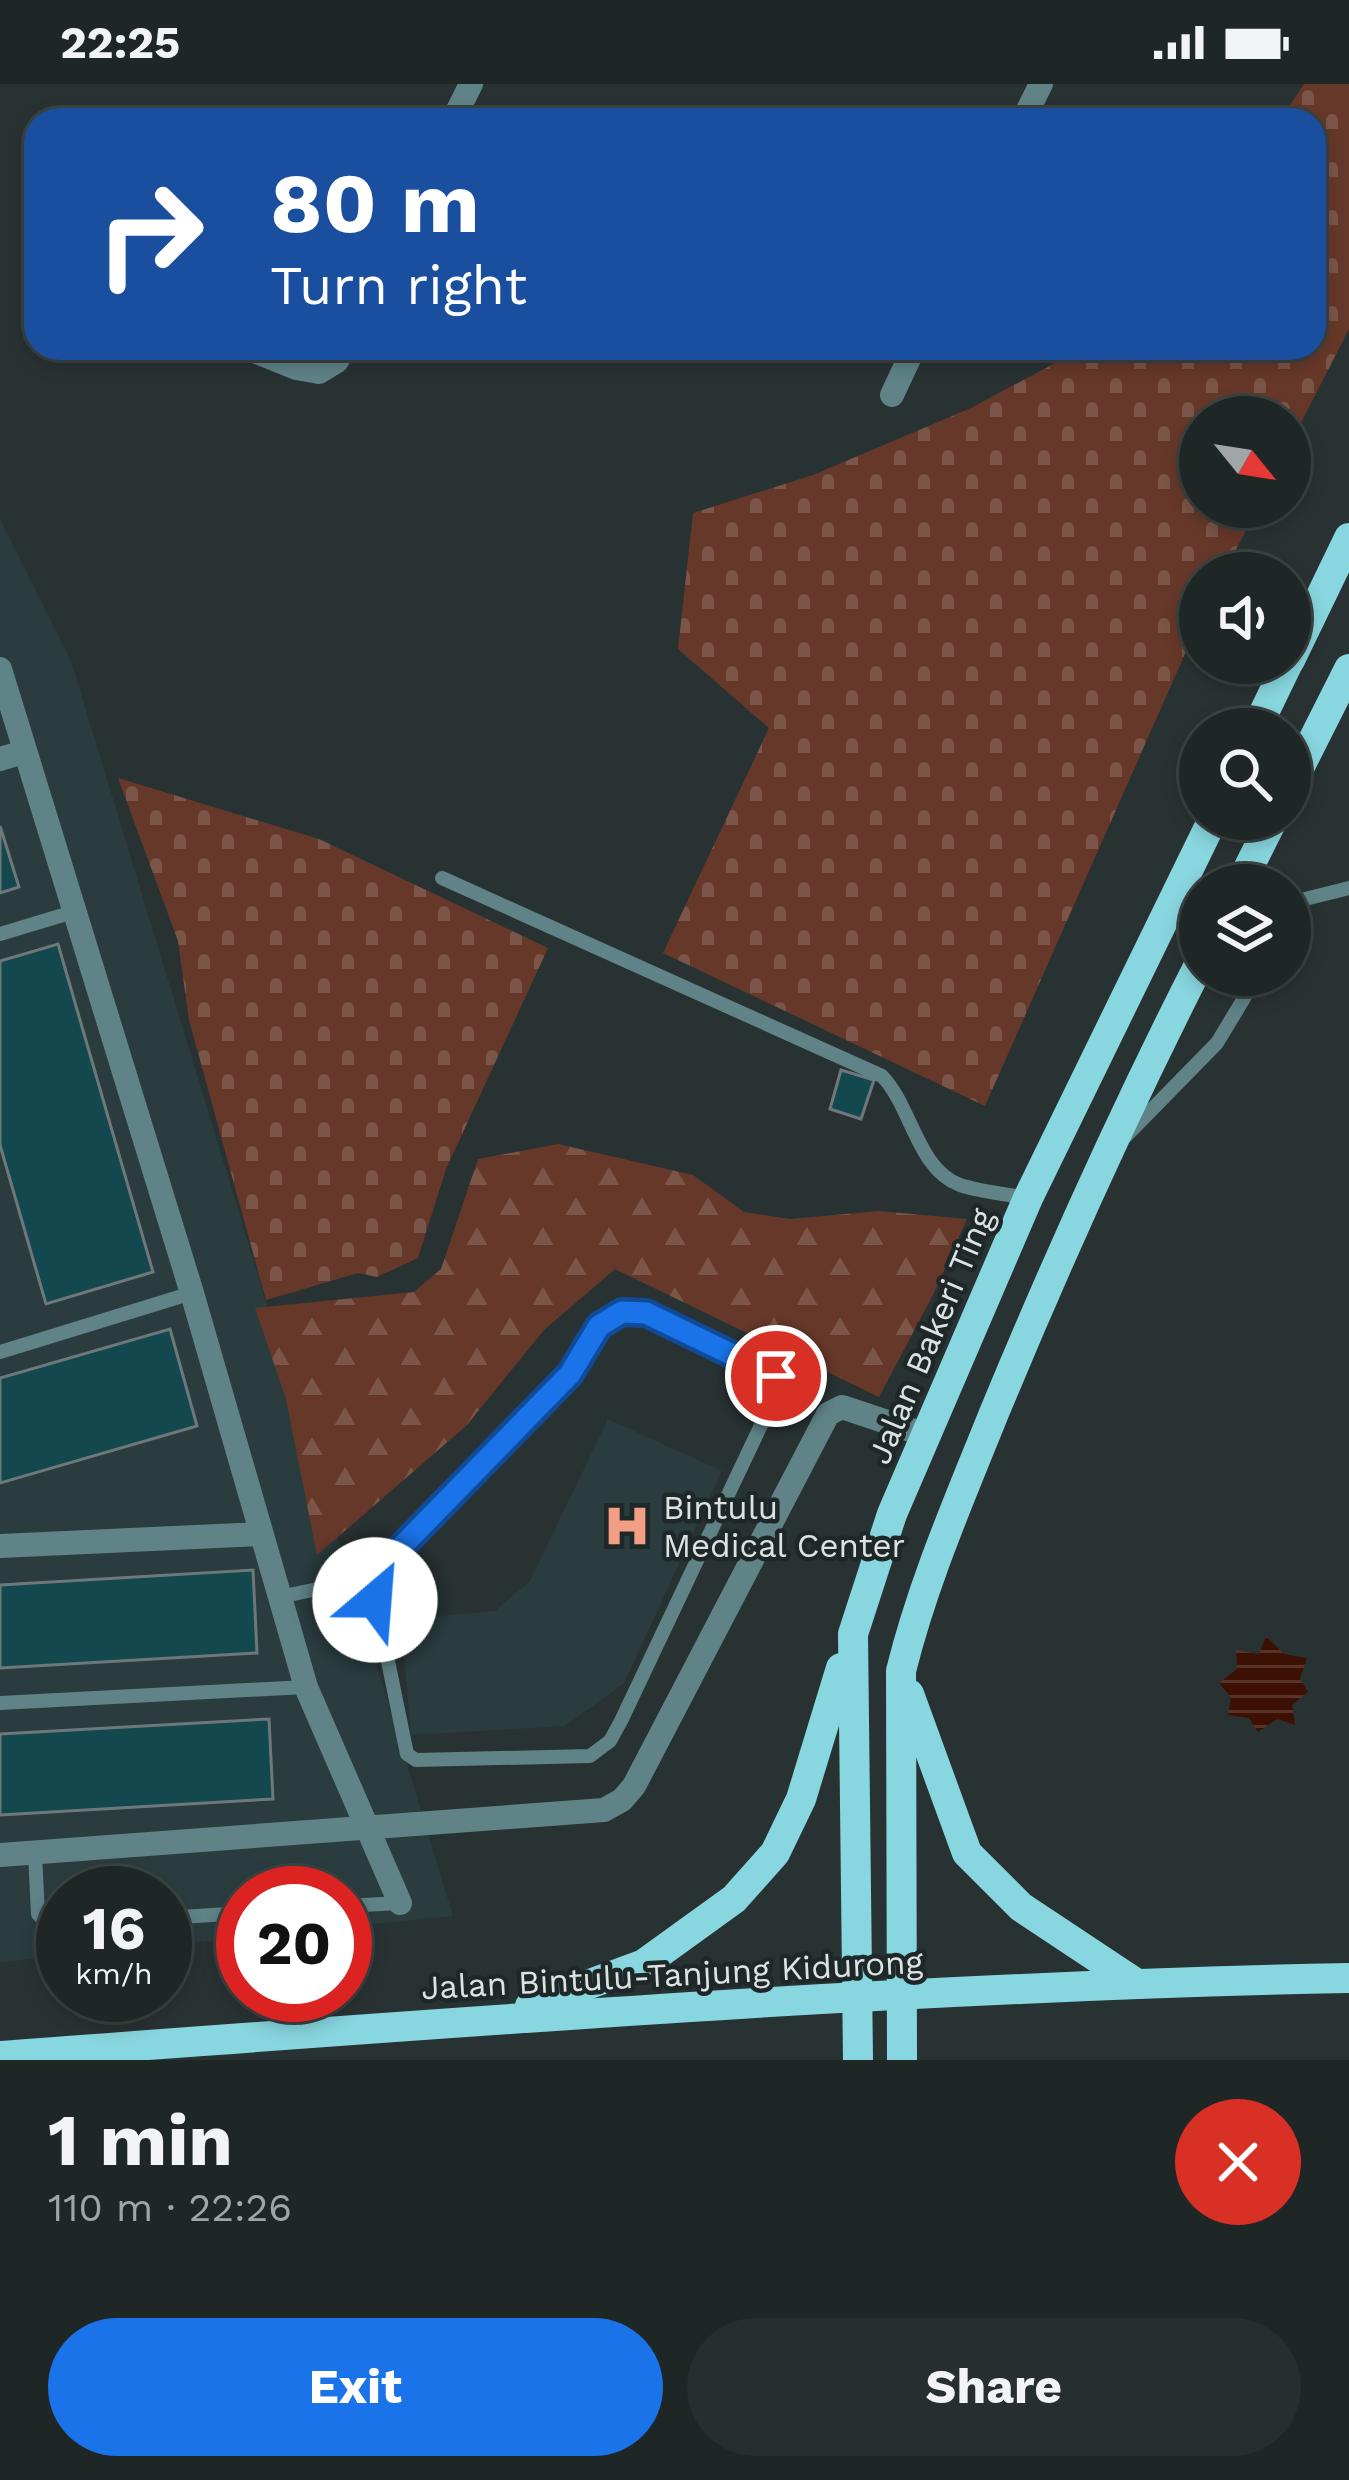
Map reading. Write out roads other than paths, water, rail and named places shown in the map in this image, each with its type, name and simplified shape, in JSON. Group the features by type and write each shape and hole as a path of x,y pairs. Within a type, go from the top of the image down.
{"main road":[{"path":"1311,616 1349,538"},
{"path":"1311,744 1349,669"},
{"name":"Jalan Bakeri Ting","path":"858,2060 853,1634 892,1514 1028,1198 1203,840"},
{"path":"902,2060 901,1671 910,1631 949,1524 1105,1158 1184,996"},
{"path":"488,2020 561,1998 644,1964 734,1899 776,1853 801,1799 853,1634"},
{"path":"901,1671 967,1853 1021,1906 1134,1982"},
{"name":"Jalan Bintulu-Tanjung Kidurong","path":"0,2056 488,2020 1134,1982 1349,1978"}],"street":[{"path":"276,360 319,372 337,360"},
{"path":"892,395 908,360"},
{"path":"0,669 12,756 74,912 307,1687 400,1903"},
{"path":"0,1855 604,1810 622,1801 634,1786 828,1414 842,1407 926,1435"},
{"path":"0,1546 260,1534"}],"lane":[{"path":"442,878 882,1076 896,1091 936,1171 960,1184 1028,1198"},
{"path":"1311,898 1349,888"},
{"path":"0,934 74,912"},
{"path":"1105,1158 1216,1043 1245,996"},
{"path":"0,1352 192,1294"},
{"path":"279,1597 371,1578 570,1374 599,1326 622,1312 646,1313 776,1376 781,1390 621,1720 610,1741 590,1756 425,1763 407,1754 371,1578"},
{"path":"0,1703 307,1687"},
{"path":"34,1854 36,1884"},
{"path":"372,1905 400,1903"}],"place":[{"name":"Bintulu Medical Center","path":"627,1526"}]}
